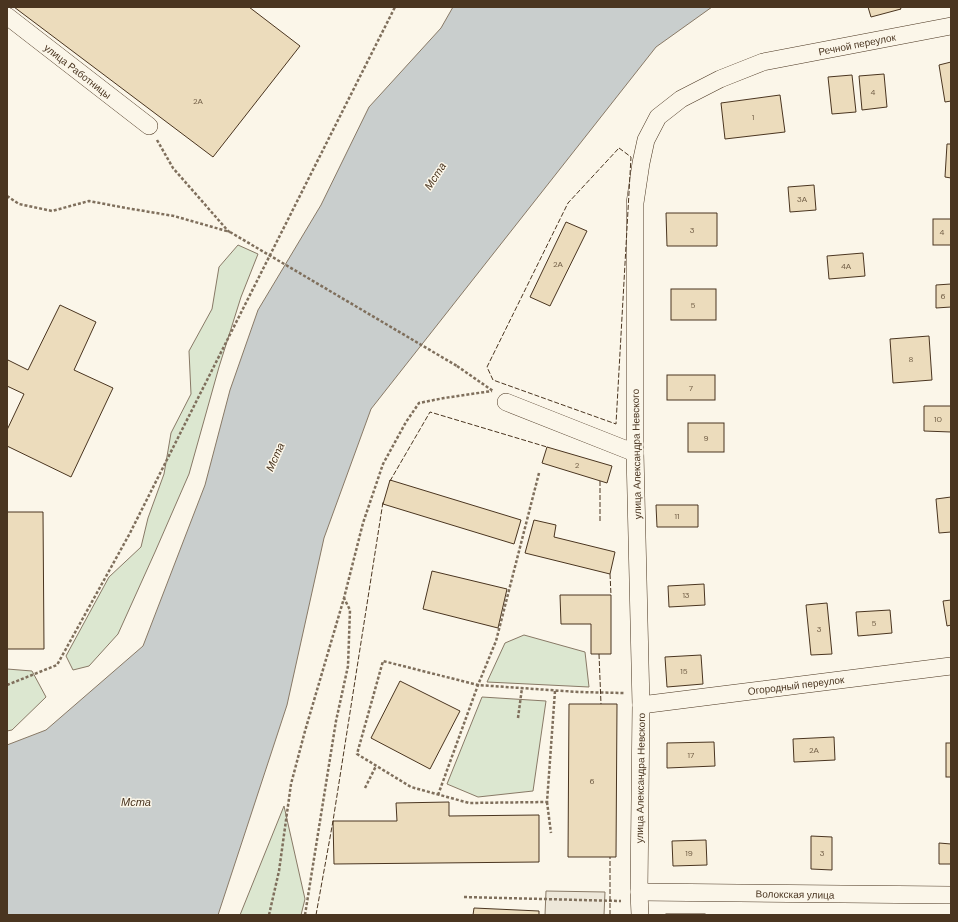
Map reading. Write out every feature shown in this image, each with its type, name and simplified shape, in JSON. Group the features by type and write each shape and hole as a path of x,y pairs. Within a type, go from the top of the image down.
{"street":[{"name":"улица Работницы","path":"7,16 148,126"},
{"name":"Речной переулок","path":"763,62 951,26"},
{"name":"улица Александра Невского","path":"640,903 641,699 635,453 635,203 646,140 658,117 681,98 720,79 763,62"},
{"path":"506,402 635,453"},
{"name":"Огородный переулок","path":"641,699 951,666"},
{"name":"Волокская улица","path":"640,903 951,895"}],"path":[{"path":"7,685 57,665 130,533 395,7"},
{"path":"148,126 173,168 230,232"},
{"path":"7,196 19,204 52,211 89,201 174,216 230,232 457,366 506,402"},
{"path":"269,915 279,871 291,784 316,689 344,598 363,523 383,464 406,422 419,403 492,391"},
{"path":"438,795 478,685 496,641 539,473"},
{"path":"305,915 336,721 348,666 350,610 344,598"},
{"path":"547,802 469,803 412,787 356,754 383,661 478,685 578,692 641,699"},
{"path":"518,718 522,688"},
{"path":"551,833 547,802 555,691"},
{"path":"365,788 376,766"},
{"path":"464,897 640,903"}],"green space":[{"path":"238,245 258,254 241,297 219,367 189,474 118,634 89,666 73,670 66,656 109,577 141,547 148,518 164,474 171,433 191,394 189,351 212,309 219,267"},
{"path":"524,635 585,652 589,687 487,682 505,643"},
{"path":"7,669 32,671 46,697 12,730 7,731"},
{"path":"482,697 546,701 533,791 478,797 447,784"},
{"path":"284,806 305,899 301,915 240,915"}],"shaded area":[{"path":"546,891 605,892 604,915 545,915"}],"water":[{"name":"Мста","path":"453,7 712,7 656,47 371,409 324,538 287,705 218,915 7,915 7,745 46,730 143,646 205,485 230,390 258,310 321,205 369,107 441,28"}],"building":[{"path":"14,7 249,7 300,46 213,157"},
{"path":"868,7 900,7 901,9 871,17"},
{"path":"951,62 951,101 945,102 939,65"},
{"path":"884,74 887,107 862,110 859,76"},
{"path":"852,75 856,112 832,114 828,77"},
{"path":"780,95 785,132 725,139 721,103"},
{"path":"947,144 951,144 951,178 945,177"},
{"path":"814,185 816,210 790,212 788,187"},
{"path":"666,213 717,213 717,246 667,246"},
{"path":"933,219 951,219 951,245 933,245"},
{"path":"566,222 587,231 550,306 530,297"},
{"path":"863,253 865,276 829,279 827,256"},
{"path":"951,284 951,307 936,308 936,285"},
{"path":"671,289 716,289 716,320 671,320"},
{"path":"60,305 96,322 74,370 113,388 71,477 7,446 7,430 24,394 7,386 7,362 8,360 28,370"},
{"path":"929,336 932,380 893,383 890,339"},
{"path":"667,375 715,375 715,400 667,400"},
{"path":"924,406 951,406 951,432 924,431"},
{"path":"688,423 724,423 724,452 688,452"},
{"path":"547,447 612,466 607,483 542,463"},
{"path":"390,480 521,520 514,544 383,504"},
{"path":"951,497 951,532 939,533 936,499"},
{"path":"656,505 698,505 698,527 657,527"},
{"path":"7,512 43,512 44,649 7,649"},
{"path":"534,520 556,525 554,537 615,552 610,574 525,553"},
{"path":"432,571 507,589 498,628 423,609"},
{"path":"704,584 705,605 669,607 668,586"},
{"path":"560,595 611,595 611,654 591,654 591,624 561,624"},
{"path":"951,600 951,625 947,626 943,601"},
{"path":"827,603 832,654 811,655 806,605"},
{"path":"890,610 892,633 858,636 856,612"},
{"path":"701,655 703,684 667,687 665,657"},
{"path":"400,681 460,711 430,769 371,738"},
{"path":"569,704 617,704 616,857 568,857"},
{"path":"834,737 835,760 794,762 793,739"},
{"path":"714,742 715,766 667,768 667,743"},
{"path":"946,743 951,743 951,777 946,777"},
{"path":"449,802 449,816 539,815 539,862 334,864 333,821 397,821 396,803"},
{"path":"811,836 832,837 832,870 811,869"},
{"path":"706,840 707,865 673,866 672,841"},
{"path":"939,843 951,844 951,864 939,864"},
{"path":"474,908 539,911 539,915 473,915"},
{"path":"705,914 705,915 666,915"}],"fence":[{"path":"619,148 631,157 616,424 493,380 487,367 568,203 619,148"},
{"path":"390,481 430,412 547,447"},
{"path":"600,481 600,523"},
{"path":"316,915 333,821 383,502"},
{"path":"610,574 611,595"},
{"path":"599,654 601,704"},
{"path":"610,857 610,915"}]}
